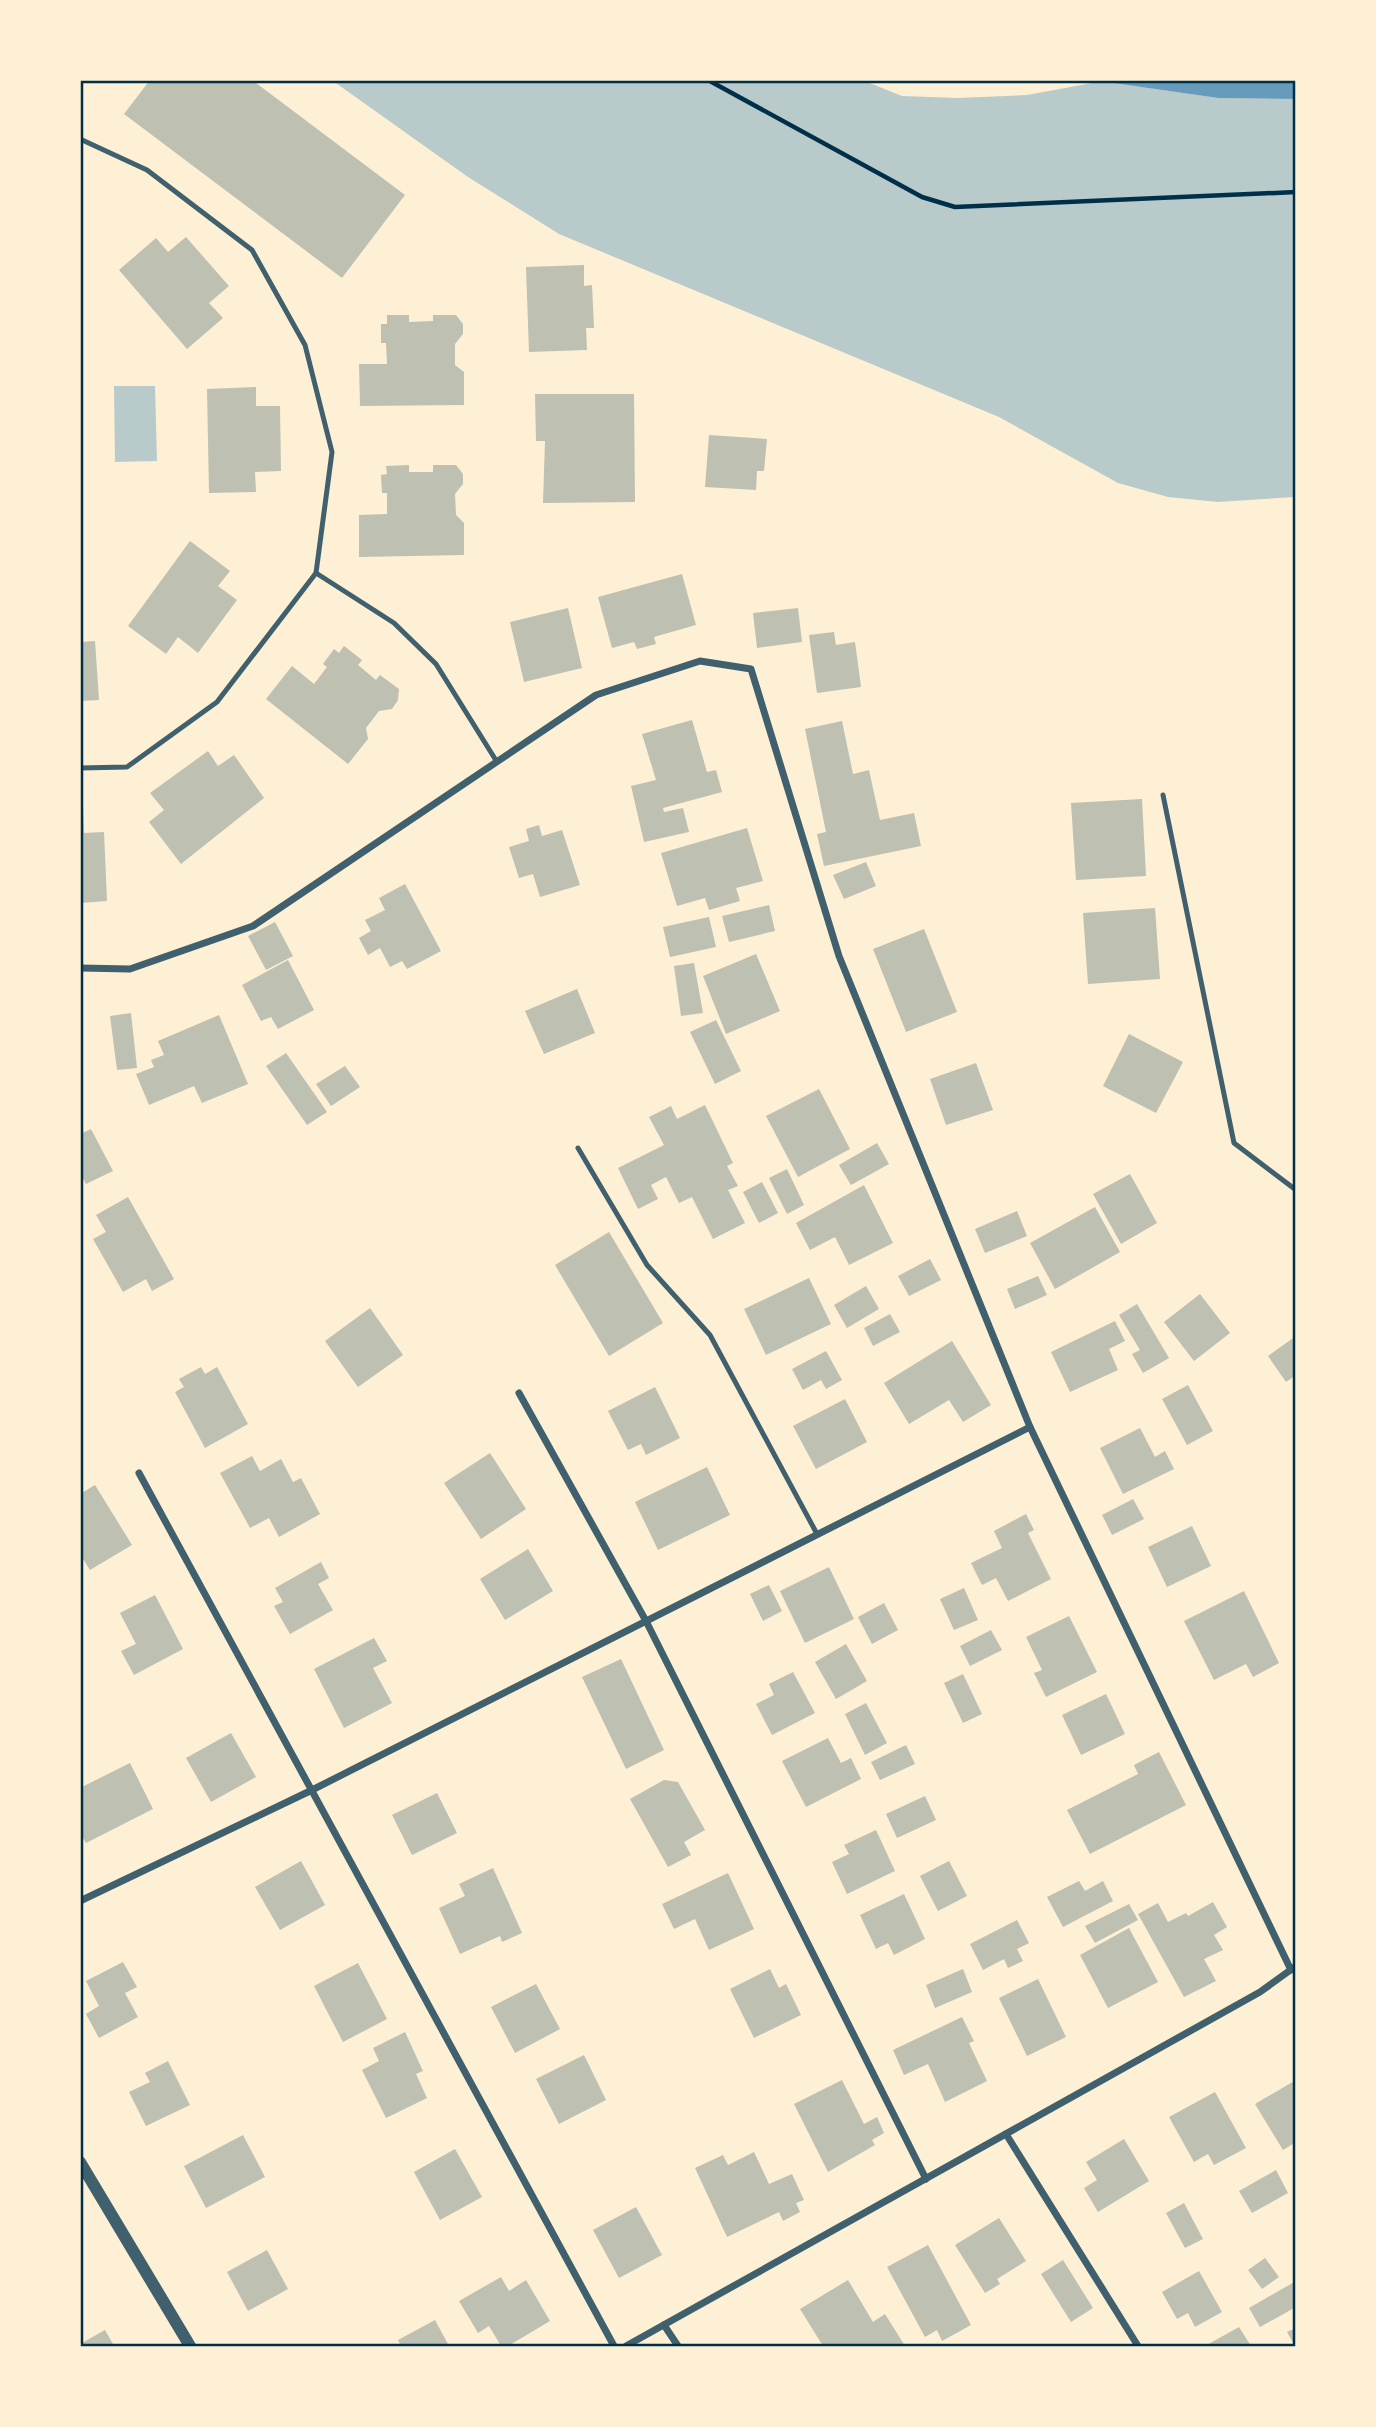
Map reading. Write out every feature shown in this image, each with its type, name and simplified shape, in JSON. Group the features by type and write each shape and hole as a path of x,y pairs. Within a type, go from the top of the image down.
{"street":[{"path":"80,968 130,969 254,926 596,695 700,661 751,669 839,956 1030,1427 1293,1968 1260,1992 626,2347"},
{"path":"519,1393 646,1621 926,2179"},
{"path":"80,1901 310,1791 1030,1427"},
{"path":"139,1473 614,2347"},
{"path":"1006,2134 1138,2347"},
{"path":"80,2162 190,2347"},
{"path":"664,2325 677,2347"}],"lane":[{"path":"80,139 147,170 253,250 305,345 332,452 316,573 217,702 127,767 80,768"},
{"path":"316,573 394,623 436,664 497,762"},
{"path":"1164,795 1234,1143 1296,1190"},
{"path":"578,1148 647,1265 710,1335 817,1534"}],"path":[{"path":"708,80 922,197 955,207 1296,192"}],"shaded area":[{"path":"862,80 902,96 958,98 1027,95 1103,81 1218,98 1295,99 1295,497 1218,502 1168,497 1118,483 999,417 559,234 468,177 333,81"},
{"path":"114,386 155,386 157,461 115,462"}],"water":[{"path":"1100,81 1295,81 1295,99 1218,98"}],"building":[{"path":"150,80 252,80 405,195 342,278 124,114"},
{"path":"186,237 229,286 209,303 223,318 187,349 119,270 156,238 168,252"},
{"path":"584,265 584,286 592,285 594,328 586,328 587,350 529,352 526,267"},
{"path":"387,315 409,315 409,322 433,321 433,315 456,315 463,324 463,334 455,344 455,365 464,372 464,405 360,406 359,364 387,364 386,343 381,343 381,324 387,324"},
{"path":"256,387 256,406 280,406 281,471 255,472 256,492 209,493 207,389"},
{"path":"535,394 634,394 635,502 543,503 545,441 536,441"},
{"path":"709,435 767,439 764,471 757,471 756,490 705,487"},
{"path":"409,465 409,472 433,472 433,465 456,465 463,474 463,484 455,494 456,515 464,523 464,555 359,557 359,515 387,514 387,493 382,493 381,475 387,474 386,466"},
{"path":"190,541 230,571 218,586 237,600 198,653 178,637 166,654 128,626"},
{"path":"682,574 696,625 654,637 656,644 637,649 634,642 612,648 598,597"},
{"path":"568,608 582,668 524,682 510,622"},
{"path":"798,608 802,642 757,648 753,613"},
{"path":"834,632 836,645 855,642 861,687 817,693 809,635"},
{"path":"95,641 99,700 80,701 80,642"},
{"path":"344,646 362,660 358,665 376,680 380,675 399,689 398,700 392,709 379,711 366,728 368,739 348,764 266,699 292,666 314,684 327,667 323,664 334,649 339,653"},
{"path":"692,720 707,772 716,770 722,792 663,808 664,812 683,808 689,832 644,842 631,786 656,780 642,734"},
{"path":"842,721 853,774 869,770 880,820 914,813 921,846 824,866 817,834 826,832 805,729"},
{"path":"208,751 218,766 234,755 264,798 181,864 149,822 164,810 150,793"},
{"path":"1142,799 1146,876 1076,880 1071,803"},
{"path":"80,807 83,807 84,833 104,832 107,901 80,903"},
{"path":"539,825 542,836 562,830 580,885 540,897 533,874 519,878 509,847 529,841 526,829"},
{"path":"747,828 763,881 736,888 740,901 709,910 705,898 677,906 661,853"},
{"path":"866,862 876,886 844,899 833,875"},
{"path":"405,884 441,951 407,969 402,961 390,967 380,948 368,955 359,938 371,931 365,920 385,910 379,898"},
{"path":"769,905 775,931 729,942 722,916"},
{"path":"1155,908 1160,979 1088,984 1083,913"},
{"path":"709,917 716,947 670,957 663,927"},
{"path":"275,922 293,956 266,970 248,936"},
{"path":"924,929 957,1012 906,1032 873,949"},
{"path":"756,954 780,1011 726,1034 703,976"},
{"path":"288,960 314,1010 278,1029 271,1017 261,1021 242,985"},
{"path":"694,963 703,1013 681,1016 674,966"},
{"path":"577,989 595,1033 544,1054 525,1011"},
{"path":"131,1013 137,1068 117,1070 110,1016"},
{"path":"219,1015 248,1084 202,1103 194,1086 149,1105 136,1074 154,1067 151,1060 164,1055 158,1041"},
{"path":"716,1020 741,1071 715,1084 690,1032"},
{"path":"1129,1034 1183,1062 1156,1113 1103,1086"},
{"path":"286,1053 327,1112 307,1125 266,1066"},
{"path":"976,1063 993,1110 946,1125 930,1079"},
{"path":"345,1066 360,1087 331,1106 316,1084"},
{"path":"819,1089 850,1149 798,1177 766,1116"},
{"path":"705,1105 733,1163 727,1166 738,1186 728,1190 745,1223 713,1239 692,1197 679,1203 666,1177 651,1185 658,1199 638,1209 618,1168 664,1145 649,1117 671,1106 677,1119"},
{"path":"91,1129 113,1171 86,1184 80,1173 80,1134"},
{"path":"877,1143 889,1164 851,1185 839,1165"},
{"path":"787,1169 804,1205 787,1214 769,1178"},
{"path":"1130,1174 1157,1223 1121,1244 1093,1194"},
{"path":"762,1182 778,1213 759,1223 743,1192"},
{"path":"864,1185 893,1243 849,1265 835,1237 810,1250 796,1223"},
{"path":"128,1197 174,1279 152,1291 146,1279 123,1292 93,1239 106,1232 96,1215"},
{"path":"1095,1207 1120,1252 1055,1289 1030,1243"},
{"path":"1017,1211 1027,1236 985,1253 975,1229"},
{"path":"609,1232 663,1323 609,1356 555,1265"},
{"path":"930,1259 941,1280 909,1296 898,1276"},
{"path":"1038,1276 1047,1295 1015,1309 1007,1289"},
{"path":"809,1278 831,1324 766,1355 744,1309"},
{"path":"866,1286 879,1309 847,1328 834,1305"},
{"path":"1200,1294 1230,1333 1194,1361 1164,1322"},
{"path":"1137,1304 1169,1358 1143,1373 1132,1354 1140,1350 1119,1315"},
{"path":"370,1308 403,1355 358,1387 325,1341"},
{"path":"890,1314 900,1332 873,1346 864,1328"},
{"path":"1115,1321 1125,1341 1109,1349 1118,1370 1070,1392 1051,1352"},
{"path":"1296,1336 1296,1375 1286,1382 1268,1356"},
{"path":"952,1341 991,1405 963,1422 949,1400 909,1424 884,1383"},
{"path":"826,1351 842,1380 826,1389 821,1380 803,1390 792,1369"},
{"path":"201,1367 205,1374 217,1367 248,1424 205,1448 175,1392 184,1387 179,1379"},
{"path":"1188,1385 1213,1431 1187,1445 1162,1399"},
{"path":"655,1387 680,1438 646,1455 641,1444 628,1450 608,1411"},
{"path":"845,1399 867,1442 816,1469 793,1426"},
{"path":"1140,1428 1155,1457 1165,1451 1174,1469 1123,1494 1100,1448"},
{"path":"490,1453 526,1509 481,1539 444,1483"},
{"path":"252,1456 260,1471 281,1459 293,1482 301,1478 320,1514 279,1537 269,1518 250,1528 220,1473"},
{"path":"707,1467 730,1515 658,1550 635,1502"},
{"path":"95,1485 132,1545 90,1570 80,1554 80,1494"},
{"path":"1133,1499 1144,1519 1112,1535 1102,1515"},
{"path":"1026,1514 1034,1530 1028,1533 1051,1579 1008,1601 996,1578 982,1585 971,1563 1002,1548 994,1531"},
{"path":"1192,1526 1211,1566 1167,1587 1148,1547"},
{"path":"528,1549 553,1591 505,1620 480,1579"},
{"path":"321,1562 329,1578 318,1584 333,1610 290,1634 274,1606 283,1602 275,1588"},
{"path":"829,1567 854,1619 805,1643 780,1591"},
{"path":"769,1585 782,1611 763,1621 750,1594"},
{"path":"964,1588 978,1620 954,1630 940,1599"},
{"path":"1244,1591 1279,1663 1253,1677 1246,1664 1214,1680 1184,1621"},
{"path":"155,1595 183,1649 134,1675 121,1651 136,1644 120,1613"},
{"path":"884,1603 898,1630 872,1644 858,1617"},
{"path":"1069,1616 1097,1672 1046,1697 1034,1673 1042,1670 1026,1637"},
{"path":"991,1630 1002,1650 970,1666 960,1646"},
{"path":"374,1638 387,1661 373,1668 392,1703 344,1728 314,1669"},
{"path":"846,1644 867,1681 836,1699 815,1662"},
{"path":"621,1659 664,1750 626,1769 582,1677"},
{"path":"793,1672 815,1713 772,1735 756,1704 774,1695 769,1684"},
{"path":"963,1674 982,1714 963,1723 944,1683"},
{"path":"1106,1694 1125,1734 1081,1755 1062,1715"},
{"path":"866,1703 887,1743 865,1755 845,1714"},
{"path":"231,1733 256,1777 211,1802 186,1758"},
{"path":"828,1738 841,1763 851,1758 861,1779 806,1807 782,1761"},
{"path":"906,1745 915,1764 880,1780 871,1762"},
{"path":"1159,1752 1186,1805 1090,1854 1067,1810 1138,1774 1134,1765"},
{"path":"130,1763 153,1809 86,1843 80,1833 80,1788"},
{"path":"664,1780 678,1782 705,1830 684,1842 691,1855 668,1867 630,1799"},
{"path":"437,1793 457,1833 412,1855 392,1815"},
{"path":"925,1796 936,1820 897,1838 886,1814"},
{"path":"876,1830 895,1871 847,1894 832,1862 849,1854 844,1845"},
{"path":"301,1861 325,1905 280,1930 255,1887"},
{"path":"949,1861 967,1896 938,1911 920,1876"},
{"path":"493,1868 522,1933 502,1942 500,1936 460,1954 439,1908 465,1896 459,1884"},
{"path":"728,1873 754,1929 709,1950 695,1919 674,1929 662,1904"},
{"path":"1079,1881 1085,1891 1103,1881 1113,1901 1063,1927 1047,1897"},
{"path":"904,1894 925,1939 894,1955 888,1943 876,1949 860,1915"},
{"path":"1213,1902 1227,1927 1214,1935 1223,1950 1204,1959 1216,1981 1184,1997 1138,1914 1158,1903 1168,1922 1186,1913 1188,1916"},
{"path":"1129,1904 1138,1920 1095,1943 1085,1926"},
{"path":"1017,1920 1029,1943 1017,1949 1023,1961 1008,1968 1004,1959 983,1970 970,1944"},
{"path":"1129,1928 1158,1982 1108,2008 1080,1955"},
{"path":"123,1962 137,1987 125,1993 138,2017 99,2038 86,2014 99,2006 86,1981"},
{"path":"358,1963 387,2019 343,2042 314,1986"},
{"path":"770,1969 779,1988 786,1984 801,2015 754,2038 730,1989"},
{"path":"963,1969 972,1992 935,2008 926,1985"},
{"path":"1038,1979 1066,2037 1027,2056 999,1998"},
{"path":"536,1984 560,2029 515,2053 491,2007"},
{"path":"962,2017 974,2041 969,2043 987,2081 945,2102 928,2064 904,2075 893,2050"},
{"path":"405,2032 423,2071 416,2074 427,2098 386,2118 362,2070 379,2061 373,2048"},
{"path":"584,2055 606,2100 559,2124 536,2079"},
{"path":"168,2061 190,2105 146,2126 129,2092 150,2082 145,2073"},
{"path":"842,2080 864,2124 877,2117 884,2133 872,2140 875,2145 828,2172 794,2104"},
{"path":"1296,2080 1296,2142 1283,2150 1255,2104"},
{"path":"1215,2092 1246,2148 1214,2165 1208,2154 1194,2162 1169,2117"},
{"path":"243,2135 265,2177 206,2208 184,2166"},
{"path":"1124,2139 1149,2181 1098,2212 1084,2188 1097,2180 1086,2162"},
{"path":"455,2149 482,2197 440,2220 414,2172"},
{"path":"754,2152 769,2184 792,2174 804,2200 796,2203 800,2212 783,2221 779,2212 727,2237 695,2168 723,2155 728,2165"},
{"path":"1276,2170 1288,2193 1252,2213 1239,2191"},
{"path":"1184,2203 1203,2239 1185,2248 1166,2213"},
{"path":"636,2207 662,2255 619,2278 593,2230"},
{"path":"999,2218 1026,2261 997,2279 1000,2284 985,2293 955,2245"},
{"path":"928,2245 971,2325 942,2341 937,2330 925,2337 887,2267"},
{"path":"267,2250 288,2289 248,2311 227,2272"},
{"path":"1265,2258 1279,2277 1262,2289 1248,2270"},
{"path":"1063,2260 1093,2308 1071,2322 1041,2274"},
{"path":"1199,2271 1222,2312 1195,2327 1188,2313 1177,2319 1162,2292"},
{"path":"501,2277 509,2291 526,2280 550,2321 508,2346 501,2346 489,2326 478,2333 459,2301"},
{"path":"848,2280 873,2322 885,2314 905,2346 823,2346 800,2309"},
{"path":"1296,2281 1296,2307 1260,2327 1249,2308"},
{"path":"435,2320 449,2346 401,2346 398,2340"},
{"path":"1239,2327 1251,2346 1205,2346"},
{"path":"1296,2328 1296,2346 1295,2346 1287,2332"},
{"path":"105,2330 114,2346 80,2346 80,2344"}]}
